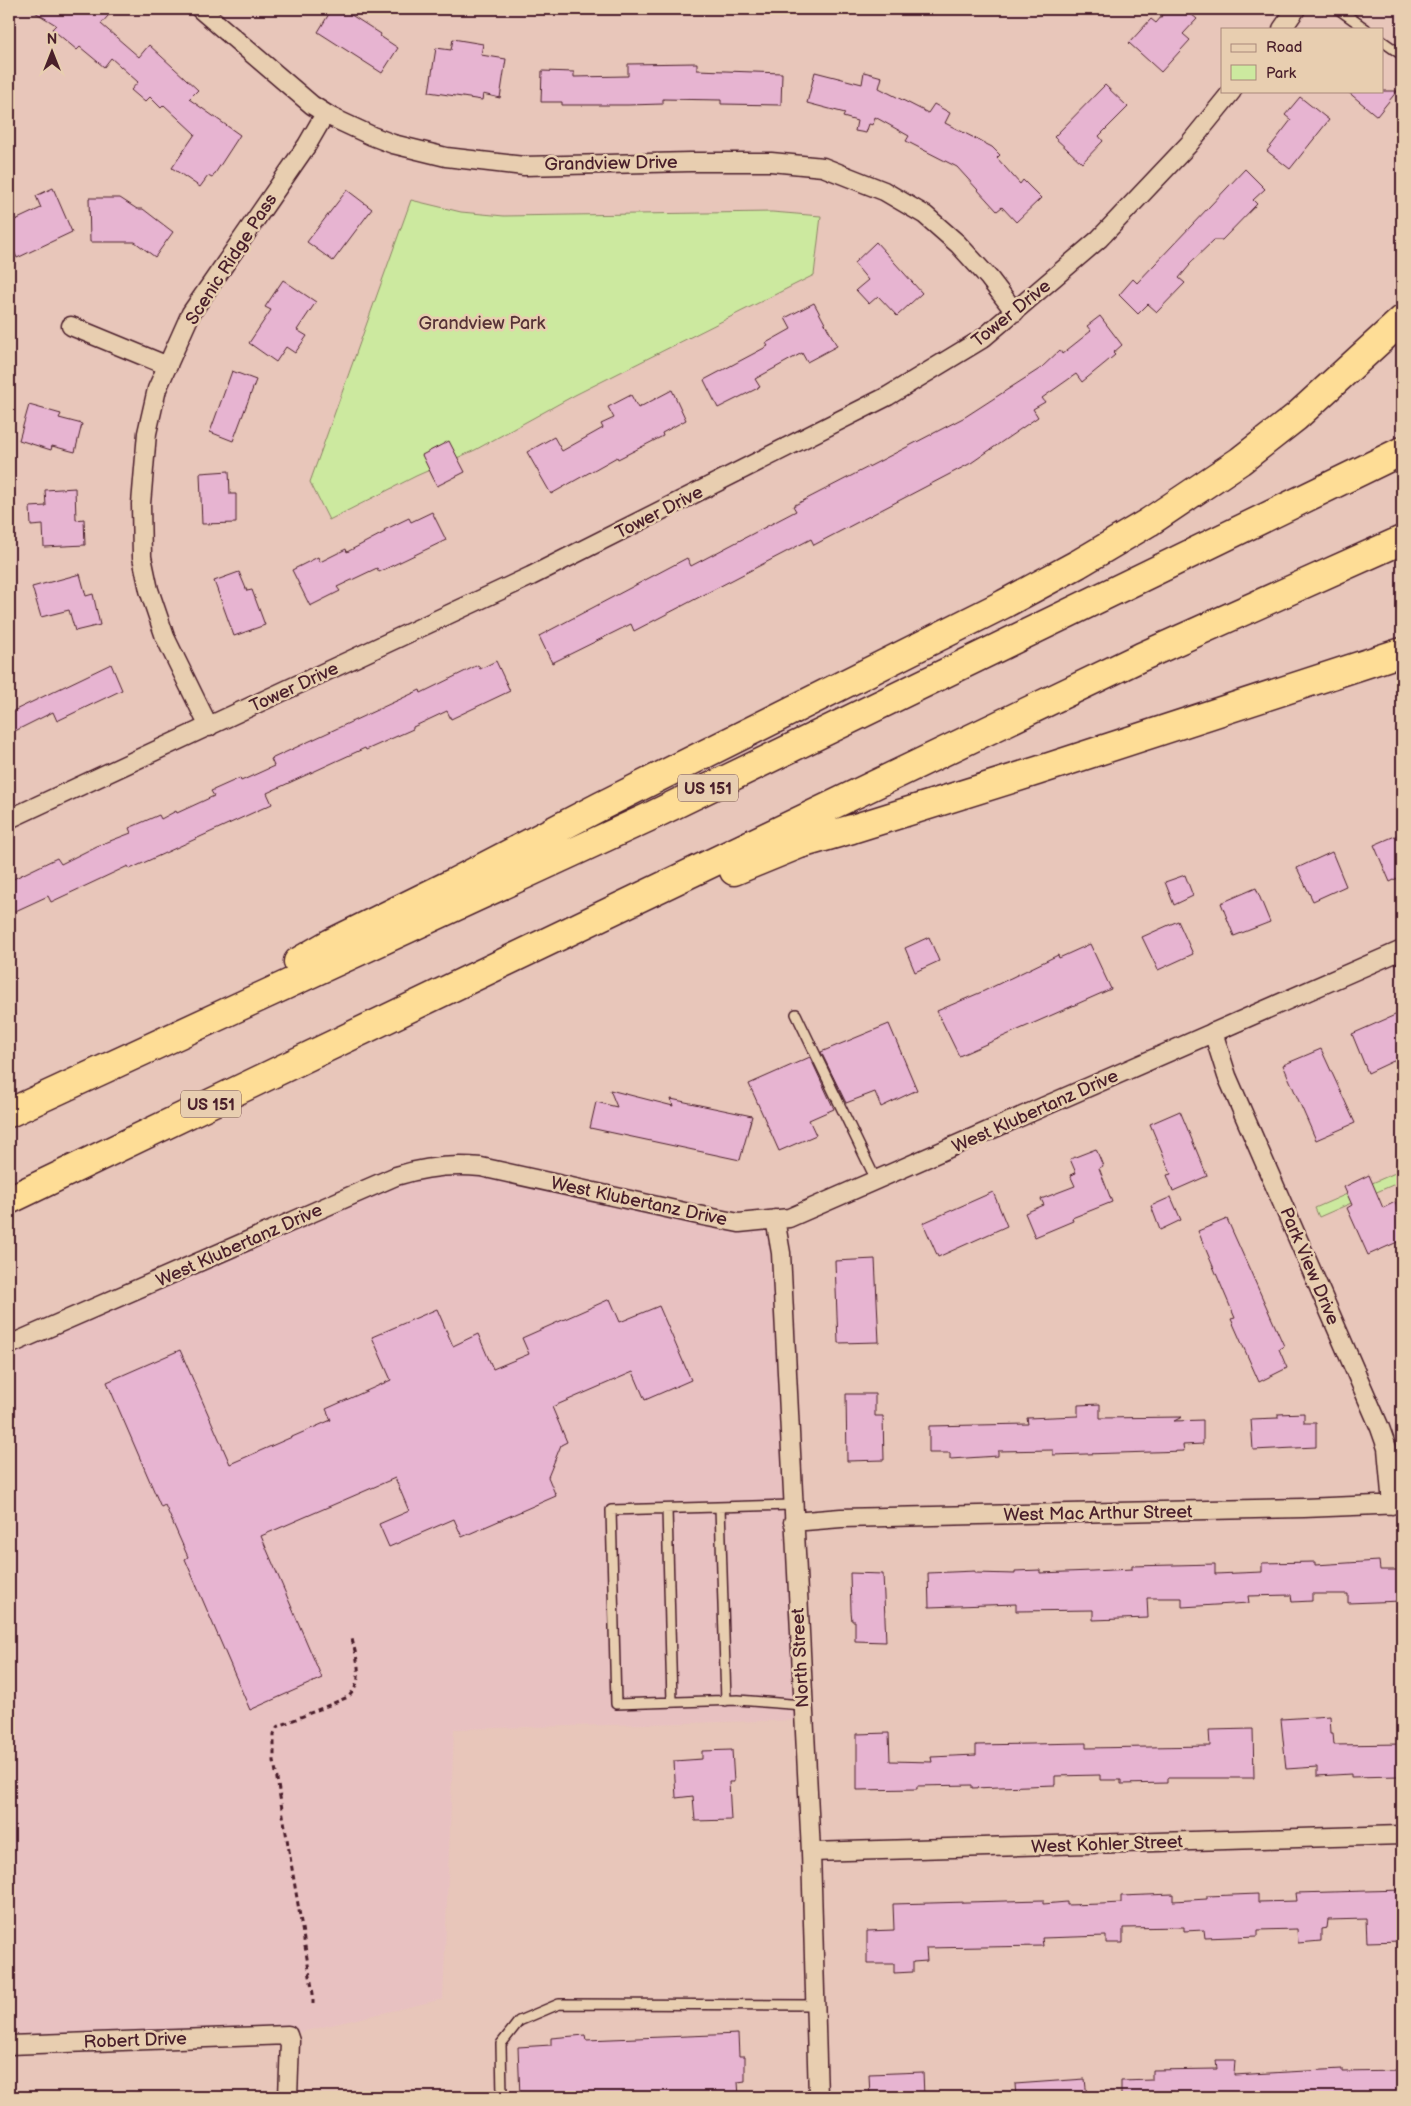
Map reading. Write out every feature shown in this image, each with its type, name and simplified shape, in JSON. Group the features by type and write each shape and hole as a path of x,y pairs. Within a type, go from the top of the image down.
{"highway":[{"path":"128,1058 331,943 1004,604 1078,564 1149,522 1240,461 1296,417 1402,320"},
{"name":"US 151","path":"9,1113 647,818 1402,451"},
{"name":"US 151","path":"9,1200 1141,657 1402,540"},
{"path":"412,1008 650,905 800,844 852,830 1037,771 1402,652"}],"street":[{"name":"Grandview Drive","path":"200,9 312,105 325,114 393,144 446,156 524,166 771,162 823,167 884,191 925,215 958,244 989,278 1015,312"},
{"path":"1283,28 1292,10"},
{"name":"Tower Drive","path":"9,819 531,576 888,396 982,339 1099,239 1189,144 1231,92"},
{"name":"Scenic Ridge Pass","path":"209,727 165,637 148,590 142,557 141,504 147,434 157,389 191,313 307,145 325,114"},
{"path":"71,326 168,366"},
{"name":"West Klubertanz Drive","path":"9,1346 387,1180 419,1168 459,1165 481,1167 739,1223 789,1218 1402,950"},
{"name":"Park View Drive","path":"1213,1032 1227,1076 1380,1428 1387,1448 1397,1504"},
{"name":"North Street","path":"774,1219 781,1253 811,1852 818,2097"},
{"name":"West Mac Arthur Street","path":"793,1514 841,1518 1397,1504"},
{"name":"West Kohler Street","path":"811,1852 1402,1835"},
{"name":"Robert Drive","path":"9,2045 261,2034 288,2035 290,2041 288,2097"}],"lane":[{"path":"1338,9 1365,28"},
{"path":"1384,42 1402,55"},
{"path":"796,1014 876,1180"},
{"path":"793,1514 720,1507 611,1510 616,1704 726,1701 803,1704"},
{"path":"720,1507 726,1701"},
{"path":"667,1508 672,1702"},
{"path":"502,2097 501,2044 518,2021 558,2004 816,2005"}],"path":[{"path":"313,2004 313,1994 274,1761 274,1734 277,1727 348,1697 355,1689 358,1666 352,1640"}],"shaded area":[{"path":"459,1165 698,1215 775,1219 804,1720 454,1729 443,1999 288,2035 9,2045 9,1345 396,1176"}],"green space":[{"name":"Grandview Park","path":"411,200 461,212 504,216 772,212 821,216 814,275 575,395 475,450 416,476 329,520 310,482"},
{"path":"1402,1170 1402,1181 1319,1217 1315,1208"}],"building":[{"path":"30,9 114,9 101,24 139,57 149,45 198,90 189,99 240,135 212,178 208,176 200,187 172,168 195,134 164,105 161,108 150,97 145,102 131,90 138,82 111,58 104,67 80,47 77,50 52,29 56,25"},
{"path":"332,9 342,9 381,34 380,36 398,48 382,73 318,32"},
{"path":"1168,9 1185,9 1197,19 1183,34 1190,40 1161,72 1129,43 1151,19 1156,23"},
{"path":"453,39 483,44 481,55 506,59 500,98 483,94 482,100 429,92 436,48 451,50"},
{"path":"697,63 697,70 782,73 781,105 721,104 721,100 663,99 663,104 628,105 562,105 562,102 541,102 542,71 574,72 574,77 628,76 628,64"},
{"path":"815,72 862,84 864,72 882,77 879,88 928,113 934,104 950,113 945,123 992,147 1000,155 997,158 1020,184 1023,180 1041,198 1016,222 1002,207 997,211 957,167 906,141 909,136 875,117 873,125 869,124 866,133 855,131 857,121 843,117 845,113 807,103"},
{"path":"1105,85 1128,107 1099,136 1103,141 1082,163 1054,137"},
{"path":"1397,91 1377,116 1348,92"},
{"path":"1300,97 1329,120 1290,169 1267,151 1291,120 1285,115"},
{"path":"1245,169 1265,189 1253,200 1257,204 1222,240 1214,240 1189,264 1179,278 1185,283 1157,312 1148,304 1138,314 1119,295 1133,279 1137,283"},
{"path":"53,188 72,232 17,258 9,240 9,223 41,208 36,196"},
{"path":"347,190 372,209 333,261 307,242"},
{"path":"89,198 120,198 137,209 143,209 173,232 155,257 135,242 90,242"},
{"path":"876,242 922,293 897,316 878,296 869,304 856,290 868,280 854,263"},
{"path":"283,280 316,302 297,330 307,336 295,353 286,347 276,362 249,343 271,310 265,307"},
{"path":"814,303 837,346 807,362 802,353 755,379 760,387 718,408 704,380 768,346 766,343 791,329 785,318"},
{"path":"1100,316 1122,345 1113,353 1115,355 1082,382 1076,374 1042,398 1045,402 1033,409 1038,417 971,463 814,545 811,539 634,631 631,624 552,663 539,636 687,558 691,566 796,511 793,506 965,417 1041,368 1060,350 1062,354 1091,331 1087,326"},
{"path":"232,371 256,380 233,441 210,432"},
{"path":"672,390 686,420 662,433 663,436 618,459 617,457 551,494 527,452 554,437 562,451 603,428 601,424 614,418 608,407 631,395 638,408"},
{"path":"29,405 61,414 59,418 82,424 75,452 52,446 51,450 19,440"},
{"path":"449,441 465,472 437,486 422,455"},
{"path":"229,471 230,494 236,494 236,523 202,524 200,473"},
{"path":"75,488 76,520 84,519 85,545 44,547 43,525 31,526 30,507 46,506 45,490"},
{"path":"432,512 446,540 379,572 377,568 337,587 340,591 310,606 292,570 318,557 320,562 346,549 347,552 409,518 411,522"},
{"path":"239,572 247,591 252,590 265,625 234,636 214,581"},
{"path":"80,574 86,596 93,594 100,625 75,631 69,610 41,617 32,587"},
{"path":"496,661 510,691 451,719 447,711 413,727 413,729 366,750 365,748 267,793 272,804 130,869 128,866 51,902 48,896 9,914 9,881 57,858 61,864 97,846 131,833 129,828 159,815 161,819 176,811 177,813 214,796 211,791 240,778 241,781 274,766 271,759 420,690 421,693 478,665 480,669"},
{"path":"111,664 122,690 57,721 53,712 9,734 9,713"},
{"path":"1402,833 1402,876 1390,882 1374,845"},
{"path":"1332,852 1346,886 1313,901 1297,868"},
{"path":"1185,875 1193,896 1174,905 1165,882"},
{"path":"1256,888 1270,922 1234,936 1221,903"},
{"path":"1178,921 1193,954 1158,970 1142,937"},
{"path":"929,937 939,961 915,972 905,948"},
{"path":"1090,944 1111,989 959,1056 937,1011 984,991 1058,955 1059,958"},
{"path":"1402,1012 1402,1057 1368,1073 1352,1034"},
{"path":"889,1024 917,1090 881,1107 875,1092 846,1103 821,1052"},
{"path":"1321,1049 1355,1123 1316,1140 1283,1065"},
{"path":"810,1057 834,1109 809,1120 816,1135 779,1151 749,1084"},
{"path":"610,1090 673,1106 671,1099 752,1116 740,1160 590,1128 596,1102 617,1107"},
{"path":"1180,1111 1207,1176 1173,1191 1167,1175 1171,1174 1150,1124"},
{"path":"1096,1149 1103,1166 1099,1168 1112,1202 1072,1218 1073,1221 1035,1237 1025,1213 1044,1205 1041,1199 1075,1186 1070,1175 1076,1173 1070,1159"},
{"path":"1369,1175 1383,1208 1395,1202 1402,1221 1402,1240 1368,1255 1347,1208 1352,1205 1344,1187"},
{"path":"993,1192 1007,1226 938,1257 923,1223"},
{"path":"1171,1197 1181,1220 1160,1230 1151,1206"},
{"path":"1227,1219 1284,1346 1279,1349 1287,1368 1259,1382 1231,1319 1235,1318 1198,1231"},
{"path":"875,1259 879,1342 838,1343 835,1261"},
{"path":"610,1299 620,1322 659,1306 691,1380 645,1400 633,1372 552,1407 567,1442 561,1445 548,1477 556,1496 462,1537 454,1519 389,1547 379,1524 409,1511 395,1478 261,1536 322,1678 250,1710 185,1559 188,1557 165,1505 161,1507 107,1382 180,1350 230,1464 331,1420 326,1409 391,1380 372,1337 437,1309 453,1346 478,1334 493,1369 529,1354 522,1338"},
{"path":"846,1394 875,1394 875,1416 883,1416 884,1460 847,1461"},
{"path":"1100,1404 1100,1418 1182,1417 1174,1421 1203,1420 1203,1444 1183,1445 1184,1451 1053,1455 1053,1450 998,1451 998,1456 950,1459 950,1453 929,1453 929,1426 1028,1424 1027,1418 1078,1416 1078,1405"},
{"path":"1304,1413 1304,1423 1316,1423 1316,1447 1253,1450 1251,1419 1278,1418 1278,1414"},
{"path":"1379,1561 1380,1570 1402,1570 1402,1601 1348,1603 1348,1594 1312,1594 1312,1601 1292,1602 1291,1595 1248,1596 1249,1603 1182,1607 1182,1598 1147,1598 1148,1618 1093,1620 1093,1610 1016,1611 1016,1604 929,1607 928,1573 975,1571 975,1573 1015,1574 1015,1571 1040,1570 1040,1573 1132,1569 1132,1566 1215,1564 1215,1574 1262,1572 1262,1563 1315,1562 1315,1565"},
{"path":"850,1573 883,1574 886,1642 855,1641 855,1621 852,1621 851,1611"},
{"path":"1330,1716 1334,1745 1402,1744 1402,1772 1399,1772 1399,1776 1351,1777 1351,1774 1317,1776 1317,1767 1286,1769 1281,1719"},
{"path":"1253,1729 1254,1778 1167,1778 1167,1783 1121,1784 1121,1780 1100,1780 1100,1775 1055,1776 1055,1785 972,1788 972,1785 917,1786 917,1789 857,1790 857,1734 889,1733 890,1761 932,1762 931,1757 976,1755 976,1745 1086,1743 1086,1748 1210,1746 1209,1730"},
{"path":"732,1750 734,1782 729,1782 731,1820 695,1821 693,1796 676,1798 674,1761 702,1759 702,1751"},
{"path":"1402,1890 1402,1941 1367,1942 1366,1919 1328,1920 1327,1928 1321,1929 1321,1941 1298,1943 1297,1929 1258,1930 1258,1936 1205,1938 1204,1930 1184,1931 1184,1927 1123,1928 1123,1943 1106,1943 1106,1936 1042,1938 1043,1946 926,1948 927,1961 913,1962 913,1972 894,1973 894,1964 867,1964 867,1931 894,1930 893,1904 1043,1900 1043,1904 1067,1902 1067,1905 1101,1904 1121,1903 1121,1896 1173,1894 1173,1901 1207,1899 1207,1896 1258,1894 1258,1902 1297,1901 1296,1893"},
{"path":"738,2034 739,2056 745,2056 745,2081 738,2082 739,2097 520,2097 518,2047 551,2045 551,2038 585,2035 586,2040"},
{"path":"1216,2060 1235,2060 1234,2075 1342,2069 1342,2072 1402,2071 1402,2097 1121,2097 1121,2081 1152,2080 1152,2070 1217,2069"},
{"path":"923,2072 924,2097 870,2097 869,2074"},
{"path":"1085,2079 1087,2097 1016,2097 1015,2084"}]}
